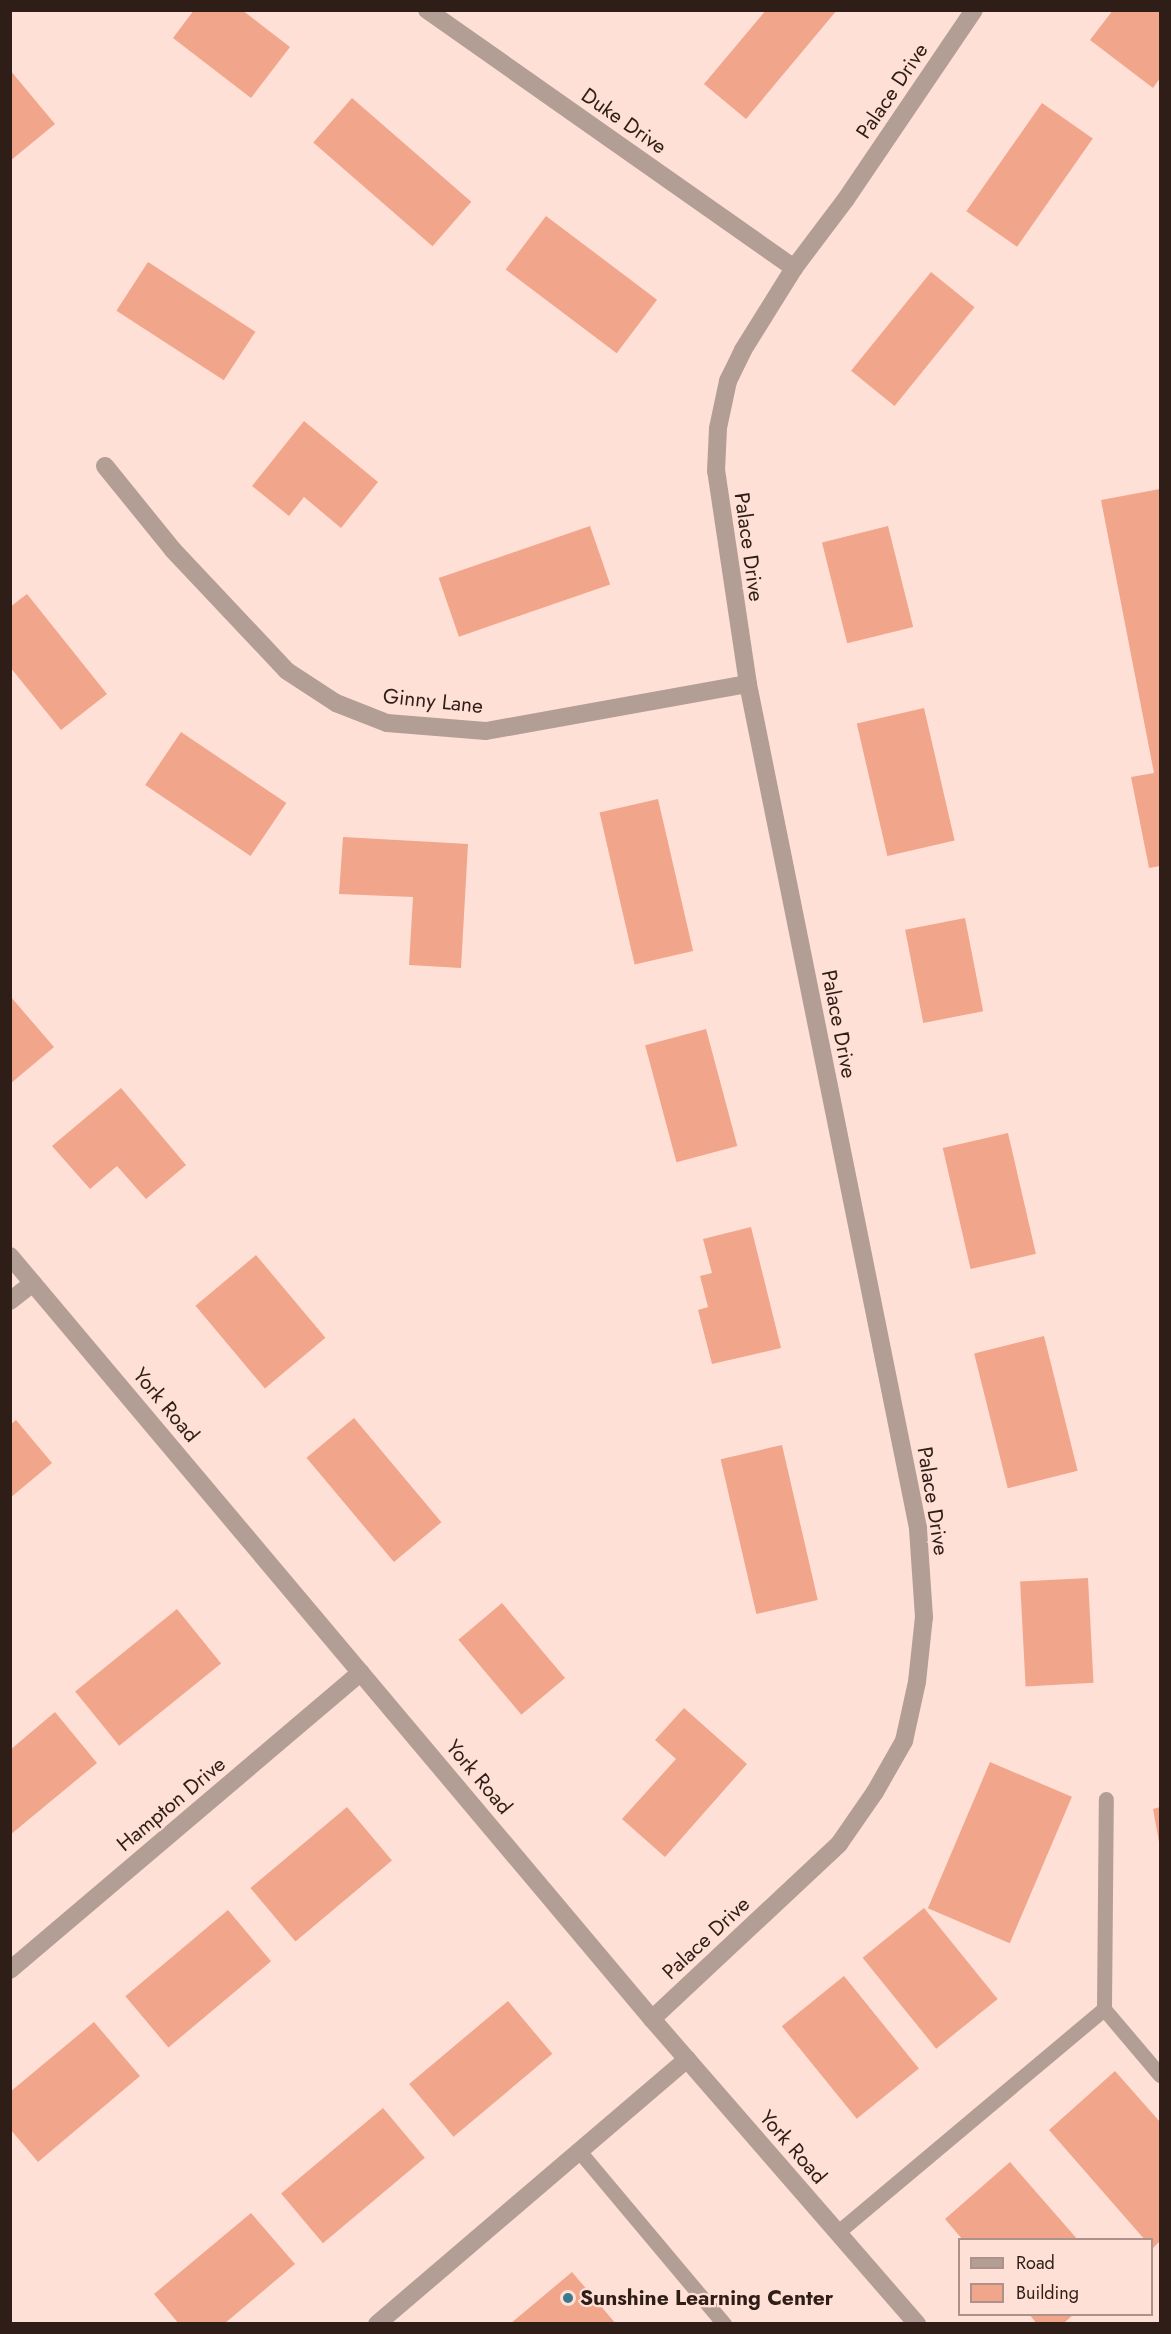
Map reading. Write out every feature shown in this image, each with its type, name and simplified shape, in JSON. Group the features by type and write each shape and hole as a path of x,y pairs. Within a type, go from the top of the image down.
{"street":[{"name":"Duke Drive","path":"428,10 794,268"},
{"name":"Palace Drive","path":"652,2019 839,1844 875,1792 904,1741 917,1682 924,1617 918,1528 748,684 722,525 716,471 718,428 728,381 794,268 846,199 974,10"},
{"name":"Ginny Lane","path":"105,466 173,550 287,671 336,703 387,723 486,731 748,684"},
{"name":"York Road","path":"10,1256 652,2019 917,2324"},
{"path":"10,1302 33,1282"},
{"name":"Hampton Drive","path":"10,1970 361,1672"},
{"path":"377,2324 687,2059"}],"lane":[{"path":"1106,1799 1104,2008 1161,2075"},
{"path":"838,2232 1104,2008"},
{"path":"579,2151 724,2324"}],"building":[{"path":"194,10 242,10 290,47 251,98 173,38"},
{"path":"766,10 837,10 746,119 704,84"},
{"path":"1113,10 1160,10 1160,78 1153,88 1090,40"},
{"path":"10,70 55,124 10,161"},
{"path":"352,98 471,202 433,246 313,143"},
{"path":"1042,103 1093,139 1017,247 966,211"},
{"path":"546,216 657,300 617,353 506,270"},
{"path":"148,262 255,332 224,380 116,311"},
{"path":"931,272 975,307 895,406 851,371"},
{"path":"304,421 378,482 341,528 304,497 289,516 252,486"},
{"path":"1160,489 1160,866 1149,868 1131,777 1154,773 1101,500"},
{"path":"590,526 610,585 459,637 439,578"},
{"path":"888,526 913,627 847,643 822,542"},
{"path":"27,594 107,694 61,730 10,667 10,607"},
{"path":"924,708 955,841 887,856 857,724"},
{"path":"181,732 286,803 250,856 145,785"},
{"path":"658,799 693,951 635,964 600,812"},
{"path":"343,837 468,844 461,968 409,965 413,897 339,894"},
{"path":"965,918 983,1011 923,1023 905,930"},
{"path":"10,996 54,1047 10,1084"},
{"path":"706,1029 737,1146 676,1162 645,1045"},
{"path":"121,1088 186,1165 146,1199 117,1166 90,1189 52,1146"},
{"path":"1008,1133 1036,1254 971,1269 943,1148"},
{"path":"751,1227 781,1348 712,1364 698,1310 708,1307 700,1276 712,1273 703,1239"},
{"path":"256,1255 325,1338 265,1389 195,1306"},
{"path":"1044,1336 1078,1471 1008,1488 974,1353"},
{"path":"354,1418 441,1522 394,1562 307,1458"},
{"path":"16,1420 52,1463 10,1498 10,1425"},
{"path":"782,1445 818,1600 756,1614 721,1459"},
{"path":"1088,1578 1093,1683 1026,1686 1020,1582"},
{"path":"502,1603 565,1678 521,1715 458,1640"},
{"path":"177,1609 221,1663 119,1746 75,1691"},
{"path":"684,1708 747,1764 665,1857 622,1819 676,1759 655,1740"},
{"path":"55,1712 97,1763 10,1835 10,1750"},
{"path":"990,1762 1072,1797 1010,1943 928,1908"},
{"path":"347,1807 392,1861 295,1942 250,1888"},
{"path":"1160,1807 1160,1842 1159,1842 1153,1809"},
{"path":"924,1908 998,1999 936,2049 863,1958"},
{"path":"228,1910 271,1961 168,2047 125,1996"},
{"path":"844,1976 919,2068 857,2119 782,2026"},
{"path":"508,2001 552,2054 454,2137 409,2084"},
{"path":"94,2022 140,2076 38,2162 10,2129 10,2092"},
{"path":"1115,2071 1160,2122 1160,2241 1153,2248 1153,2238 1143,2238 1049,2130"},
{"path":"383,2108 425,2158 323,2243 281,2193"},
{"path":"1010,2162 1076,2238 961,2238 945,2219"},
{"path":"251,2213 295,2264 224,2324 179,2324 154,2294"},
{"name":"Sunshine Learning Center","path":"572,2272 616,2324 510,2324"},
{"path":"1031,2316 1072,2316 1063,2324 1037,2324"}],"place":[{"name":"Sunshine Learning Center","path":"568,2298"}]}
